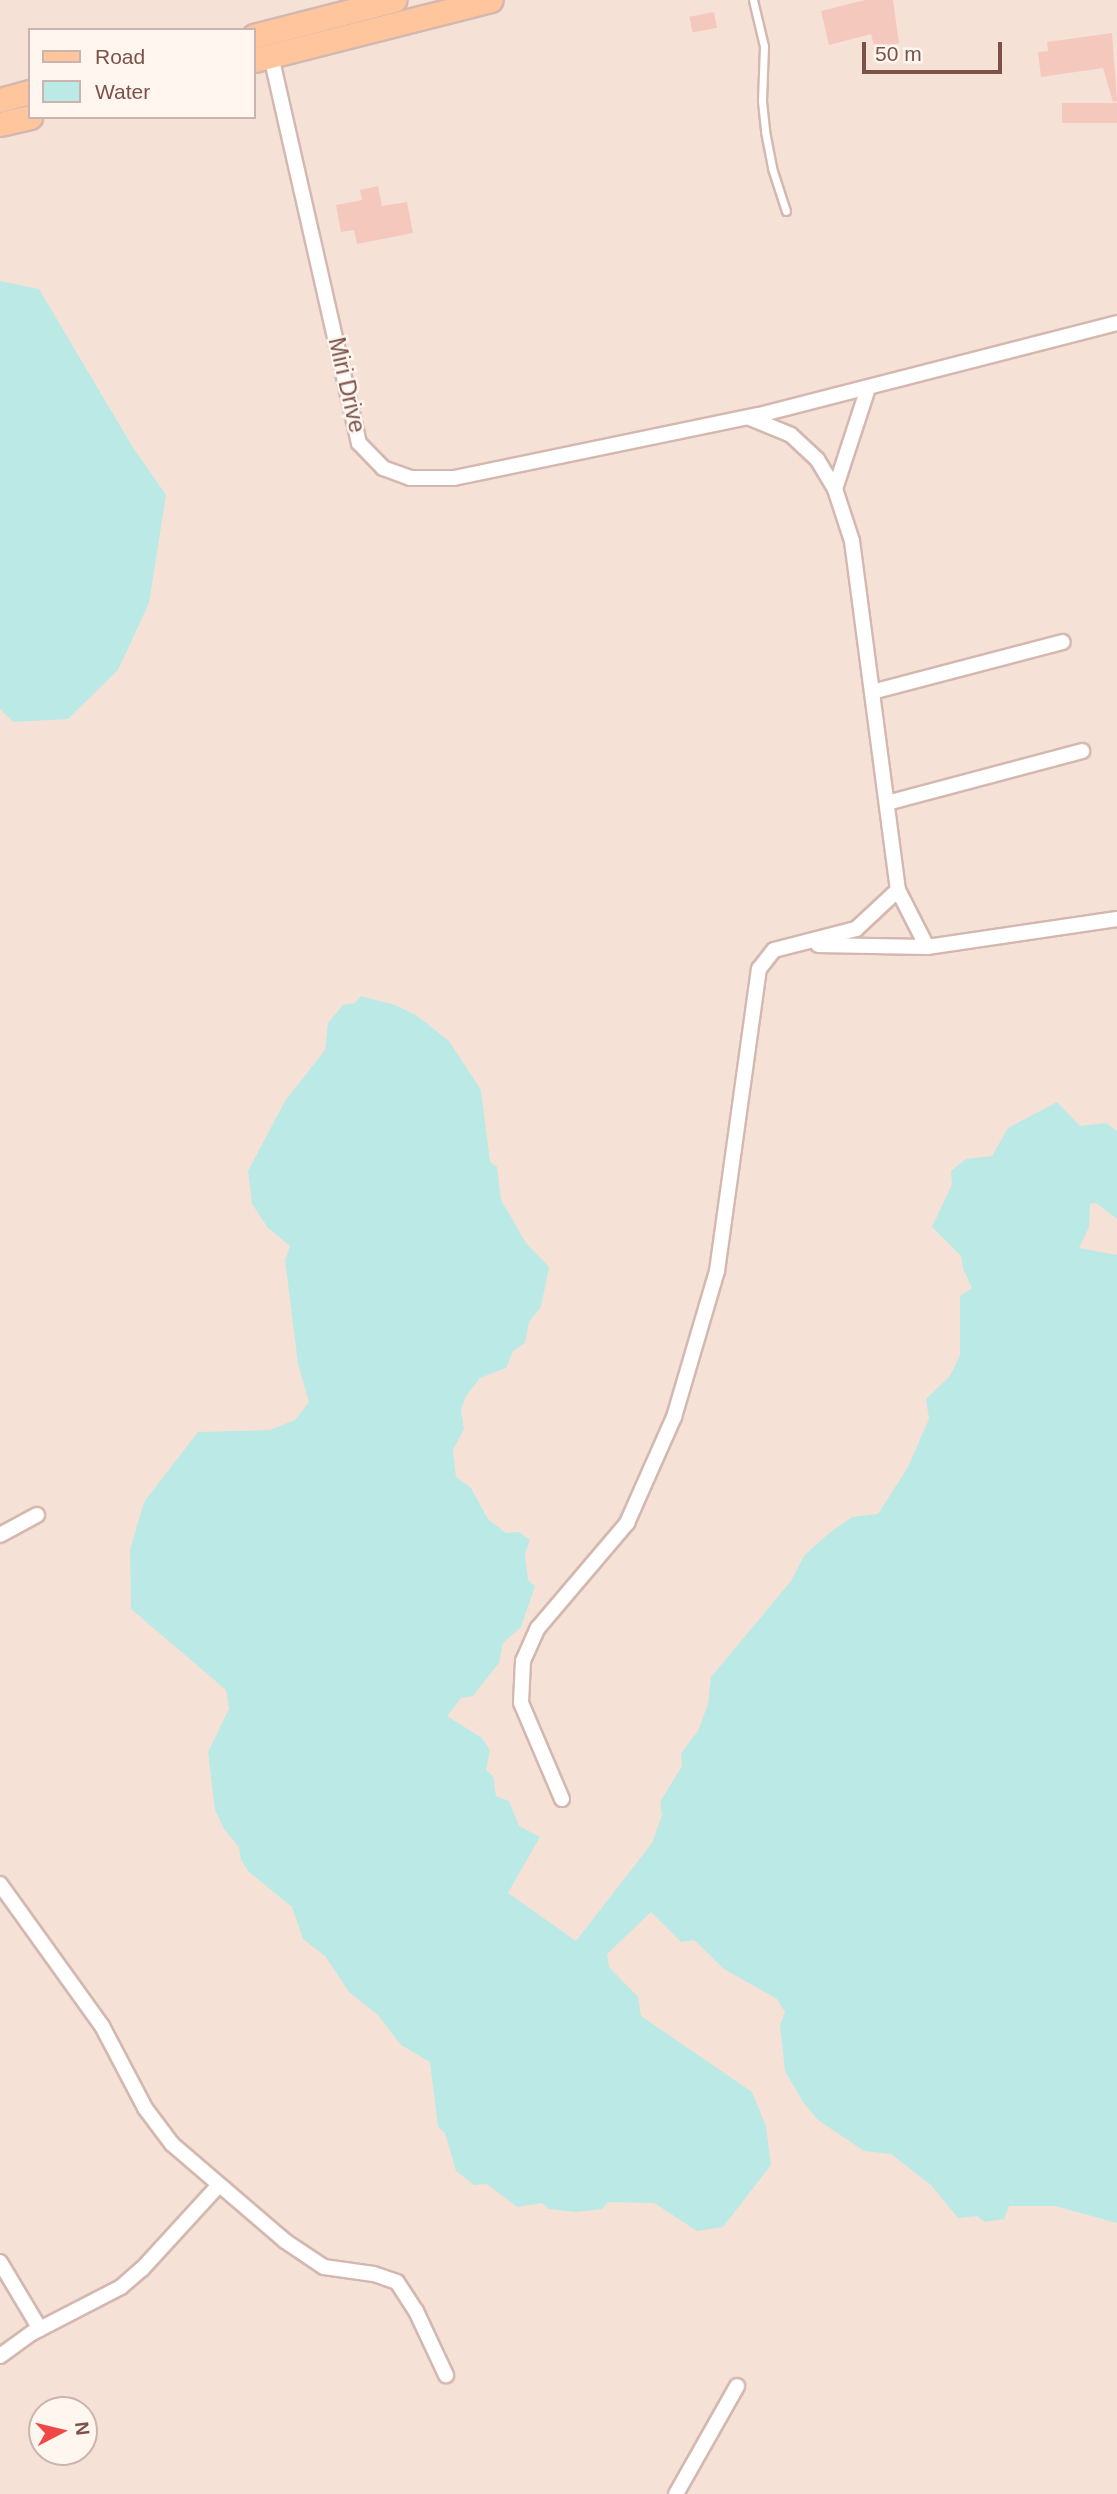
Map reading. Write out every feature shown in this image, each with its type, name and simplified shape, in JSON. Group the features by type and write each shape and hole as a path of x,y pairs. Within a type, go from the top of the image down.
{"main road":[{"path":"256,35 394,0"},
{"path":"263,58 491,0"},
{"path":"0,100 28,93"},
{"path":"0,124 28,117"}],"street":[{"name":"Miri Drive","path":"263,58 359,443 383,468 410,478 454,478 746,417 1117,323"},
{"path":"835,489 868,388"},
{"path":"746,417 791,435 817,459 835,489 852,541 898,890 927,947"},
{"path":"872,692 1063,642"},
{"path":"887,803 1082,751"},
{"path":"562,1799 521,1703 523,1661 538,1628 627,1523 674,1417 717,1271 759,969 774,950 803,945 856,929 898,890"},
{"path":"803,945 927,947 1117,919"},
{"path":"0,1535 37,1515"},
{"path":"0,1884 102,2026 145,2108 172,2144 285,2241 324,2267 373,2274 397,2282 416,2311 446,2375"},
{"path":"0,2356 40,2329 121,2287 142,2269 218,2186"},
{"path":"0,2262 40,2329"},
{"path":"676,2494 737,2386"}],"lane":[{"path":"753,0 764,46 762,101 765,131 772,168 786,211"}],"shaded area":[{"path":"0,0 1117,0 1117,2494 0,2494"}],"water":[{"path":"0,281 39,289 132,446 166,495 149,603 118,670 68,719 13,722 0,709"},
{"path":"361,996 395,1005 416,1015 449,1041 481,1090 490,1162 497,1167 501,1200 526,1243 549,1267 541,1307 529,1322 525,1343 513,1351 506,1368 480,1378 466,1396 461,1410 464,1429 453,1450 456,1477 471,1488 488,1519 506,1533 519,1532 530,1540 525,1554 528,1580 535,1586 521,1627 503,1643 499,1663 473,1696 461,1698 447,1716 482,1738 490,1750 486,1770 493,1776 496,1796 509,1801 519,1826 540,1837 508,1893 576,1941 652,1843 662,1815 660,1802 682,1766 681,1753 698,1731 708,1704 711,1677 791,1581 804,1556 852,1517 878,1514 908,1467 929,1419 926,1399 950,1376 960,1355 960,1296 972,1288 963,1269 961,1256 932,1227 952,1184 951,1171 966,1159 992,1156 1008,1128 1057,1102 1080,1126 1106,1123 1117,1131 1117,1219 1096,1203 1090,1204 1089,1227 1079,1248 1117,1255 1117,2223 1055,2206 1009,2206 1004,2219 985,2222 977,2216 958,2218 931,2185 891,2154 864,2151 818,2120 803,2102 785,2071 780,2025 785,2012 777,1999 724,1969 694,1940 681,1942 651,1912 607,1954 609,1967 638,1997 641,2016 752,2092 766,2126 771,2165 723,2227 697,2231 654,2203 608,2202 602,2209 576,2212 549,2209 542,2203 517,2207 487,2184 474,2185 456,2171 445,2133 438,2127 430,2062 401,2045 378,2015 349,1992 325,1956 303,1939 292,1907 249,1872 241,1860 239,1847 224,1829 215,1810 208,1752 229,1709 226,1690 131,1609 130,1550 144,1502 198,1432 270,1430 295,1420 309,1402 298,1364 285,1260 290,1246 268,1228 252,1204 248,1171 285,1101 325,1050 328,1023 343,1005 355,1003"}],"building":[{"path":"865,0 893,0 899,43 875,49 871,34 829,45 821,11"},
{"path":"714,12 717,28 693,32 689,17"},
{"path":"1112,33 1117,101 1113,102 1103,68 1041,77 1038,52 1048,51 1047,42"},
{"path":"1062,103 1117,103 1117,123 1062,123"},
{"path":"378,186 382,206 407,202 413,233 357,244 354,230 341,232 336,205 362,200 360,190"}]}
